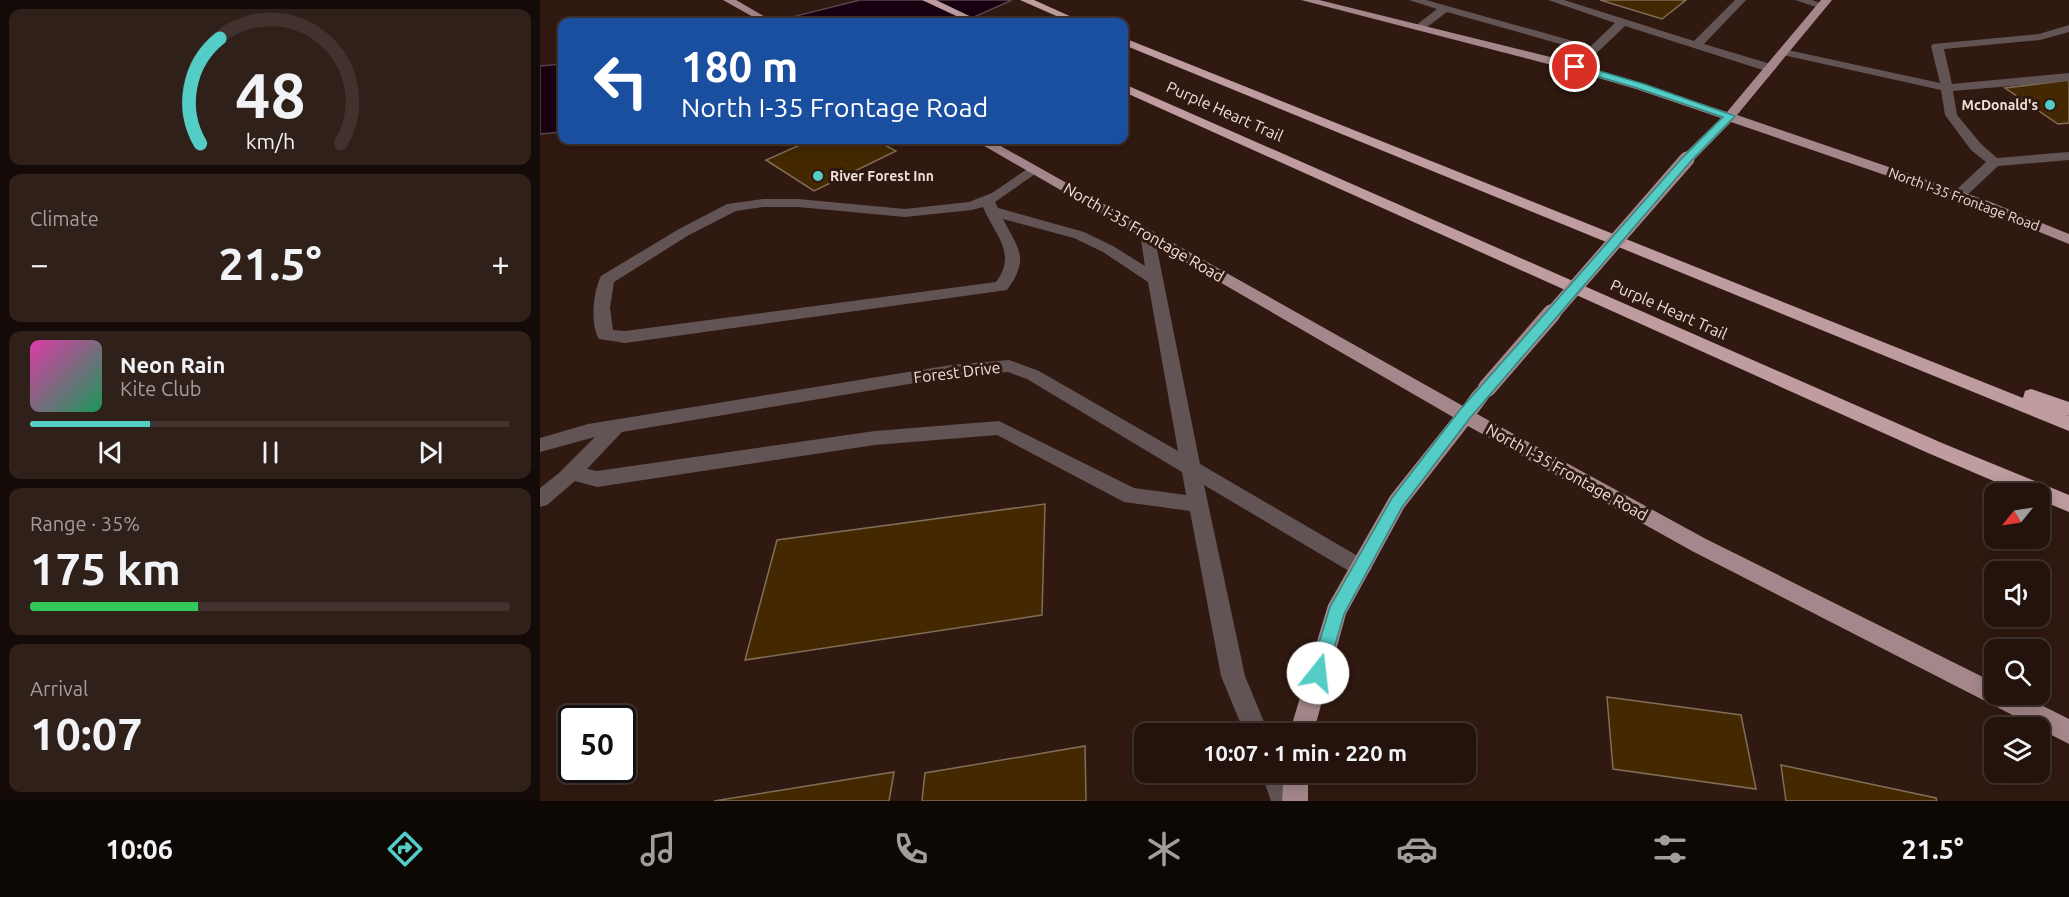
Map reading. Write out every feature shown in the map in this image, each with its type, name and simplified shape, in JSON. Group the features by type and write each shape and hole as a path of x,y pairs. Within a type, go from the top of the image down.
{"highway":[{"path":"927,0 968,18"},
{"path":"1025,0 1067,18"},
{"name":"Purple Heart Trail","path":"1128,43 1823,322 2069,424"},
{"name":"Purple Heart Trail","path":"1128,90 1935,448 2069,504"},
{"path":"1823,322 2069,409"},
{"path":"1935,448 2001,483"},
{"path":"2050,508 2069,518"}],"main road":[{"path":"728,0 762,18"},
{"name":"North I-35 Frontage Road","path":"1306,0 1575,67 1640,86 1959,195 2069,239"},
{"path":"1304,723 1336,612 1397,502 1487,388 1687,159 1730,116 1825,3"},
{"name":"North I-35 Frontage Road","path":"988,144 1464,415 1699,545 2069,732"},
{"path":"1295,801 1296,783"}],"street":[{"path":"1414,0 1593,50"},
{"path":"1553,0 1770,69"},
{"path":"1696,45 1741,0"},
{"path":"1800,0 1825,3"},
{"path":"1419,28 1445,8"},
{"path":"1575,67 1623,22"},
{"path":"1994,162 1976,147 1951,115 1937,46 2040,37 2069,28"},
{"path":"1783,52 1947,88 2069,77"},
{"path":"1959,195 1994,162 2069,156"},
{"path":"989,206 997,196 1033,169"},
{"path":"989,206 1014,255 1010,274 1001,286 625,337 605,335 602,308 607,280 684,232 732,207 763,203 798,203 904,213 989,206 1079,235 1108,249 1155,280"},
{"path":"1147,234 1233,676 1252,723"},
{"name":"Forest Drive","path":"540,445 588,431 617,426 951,371 1009,366 1033,375 1361,568"},
{"path":"540,499 617,426"},
{"path":"571,472 597,479 875,438 999,428 1131,496 1198,504"},
{"path":"1277,783 1284,801"}],"shaded area":[{"path":"860,0 1012,0 972,18 788,18"},
{"path":"558,64 558,132 540,134 540,66"}],"building":[{"path":"1600,0 1686,0 1662,19"},
{"name":"McDonald's","path":"2069,80 2069,123 2058,124 2005,88"},
{"name":"River Forest Inn","path":"802,144 883,144 896,151 814,191 766,160"},
{"path":"1045,504 1042,615 745,660 777,540"},
{"path":"1607,697 1741,715 1756,789 1613,769"},
{"path":"1085,746 1086,801 922,801 925,773"},
{"path":"1781,765 1936,798 1937,801 1786,801"},
{"path":"894,772 889,801 714,801"}],"place":[{"name":"McDonald's","path":"2050,105"},
{"name":"River Forest Inn","path":"818,176"}],"route":[{"path":"1318,673 1336,612 1397,502 1464,415 1687,159 1730,116 1575,67"}]}
